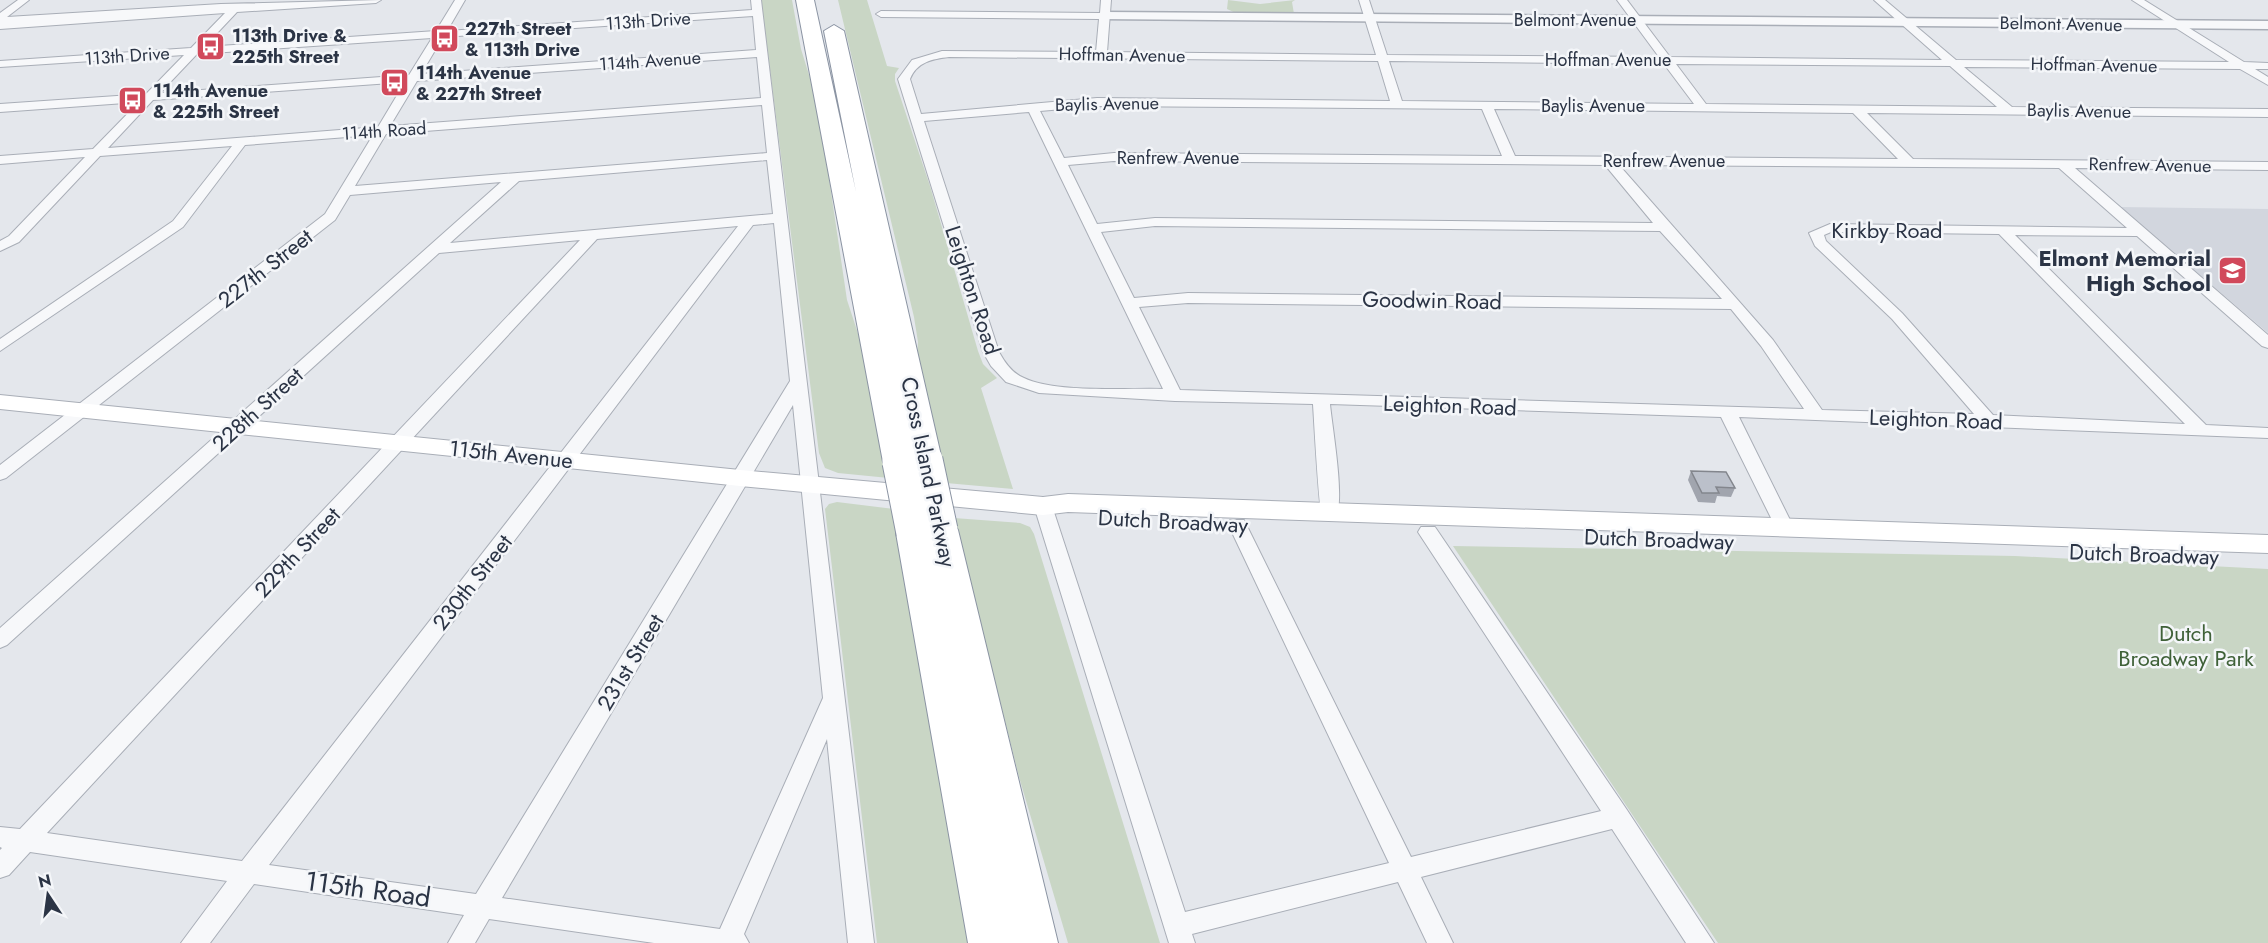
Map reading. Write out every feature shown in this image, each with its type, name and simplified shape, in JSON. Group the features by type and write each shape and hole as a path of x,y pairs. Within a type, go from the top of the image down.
{"highway":[{"name":"Cross Island Parkway","path":"805,0 927,531 1034,943"},
{"name":"Cross Island Parkway","path":"826,0 912,461"},
{"name":"Cross Island Parkway","path":"927,531 992,943"}],"main road":[{"name":"115th Avenue","path":"0,402 740,478 1039,506"},
{"name":"Dutch Broadway","path":"1039,506 1065,515 1236,516 2069,544 2268,544"},
{"name":"Dutch Broadway","path":"2069,544 2268,559"}],"street":[{"path":"0,22 24,0"},
{"path":"0,22 114,16 238,4 376,0"},
{"name":"227th Street","path":"0,474 330,216 460,0"},
{"path":"1101,55 1106,0"},
{"path":"1364,0 1397,104"},
{"path":"1622,0 1702,107"},
{"path":"1879,0 2008,110"},
{"path":"2137,0 2268,82"},
{"path":"0,247 14,238 98,153 238,4"},
{"path":"756,7 812,485 861,943"},
{"name":"113th Drive","path":"0,64 439,35 756,7"},
{"name":"Belmont Avenue","path":"881,14 2268,26"},
{"name":"114th Avenue","path":"0,108 762,53"},
{"name":"Hoffman Avenue","path":"949,54 2268,66"},
{"name":"Leighton Road","path":"949,54 914,62 907,69 904,79 991,352 1003,372 1023,385 1042,389 1175,396 1817,414 2268,433"},
{"name":"114th Road","path":"0,160 767,101"},
{"name":"Baylis Avenue","path":"918,118 1032,106 1097,102 2268,113"},
{"path":"1032,106 1175,396"},
{"path":"1487,106 1510,160"},
{"path":"1856,109 1908,162"},
{"path":"0,346 178,224 242,141"},
{"path":"347,191 773,156"},
{"name":"Renfrew Avenue","path":"1059,162 1114,157 2268,166"},
{"path":"1608,161 1664,227 1735,304 1767,343 1817,414"},
{"path":"2062,164 2268,343"},
{"name":"228th Street","path":"0,640 514,178"},
{"path":"435,249 780,218"},
{"name":"230th Street","path":"195,943 749,221"},
{"path":"1092,229 1155,222 1664,227"},
{"name":"Kirkby Road","path":"1988,420 1897,316 1820,243 1816,233 1830,228 2141,232"},
{"path":"2003,230 2200,429"},
{"name":"229th Street","path":"0,867 593,236"},
{"name":"Goodwin Road","path":"1129,303 1200,298 1735,304"},
{"name":"231st Street","path":"461,943 799,380"},
{"path":"1321,401 1330,493 1330,519"},
{"path":"1728,413 1788,535"},
{"path":"1039,506 1179,935 1404,870 1619,817"},
{"path":"1236,516 1440,943"},
{"path":"1424,523 1701,943"},
{"path":"730,943 834,696"},
{"name":"115th Road","path":"0,837 730,943"}],"shaded area":[{"name":"Elmont Memorial High School","path":"2120,207 2268,209 2268,333"}],"green space":[{"path":"761,0 792,0 801,49 818,104 847,300 870,370 889,478 838,473 825,468 819,453"},
{"path":"838,0 867,0 887,66 899,68 895,74 895,81 930,186 978,351 983,364 997,378 981,388 1013,489 946,483 917,357 918,342 914,317"},
{"path":"1228,0 1260,4 1295,0 1292,2 1294,14 1240,15 1227,9"},
{"path":"837,502 894,509 971,943 877,943 825,509 829,504"},
{"path":"954,518 1020,523 1030,527 1034,534 1160,943 1068,943 1019,777"},
{"name":"Dutch Broadway Park","path":"1453,546 2015,556 2268,569 2268,943 1718,943"}],"building":[{"path":"1691,471 1726,472 1735,488 1716,487 1719,493 1702,493"}],"place":[{"name":"227th Street & 113th Drive","path":"444,39"},
{"name":"113th Drive & 225th Street","path":"211,46"},
{"name":"114th Avenue & 227th Street","path":"395,83"},
{"name":"114th Avenue & 225th Street","path":"132,101"},
{"name":"Elmont Memorial High School","path":"2232,271"}]}
